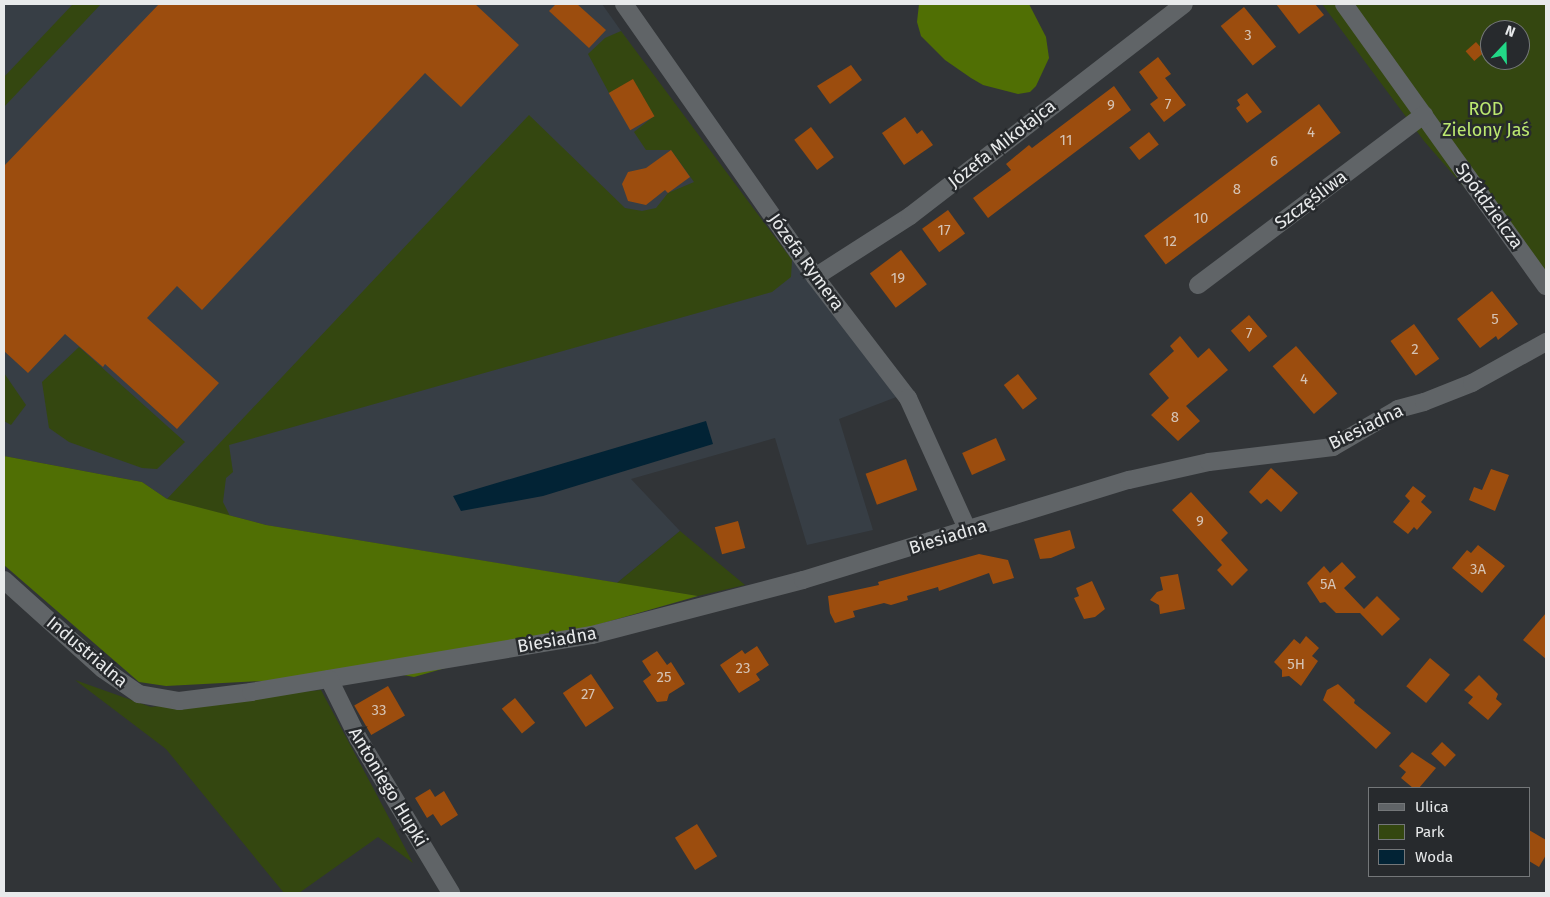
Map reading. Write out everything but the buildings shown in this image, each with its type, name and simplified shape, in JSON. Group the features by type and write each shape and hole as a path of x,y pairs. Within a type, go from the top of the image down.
{"street":[{"name":"Józefa Rymera","path":"624,4 815,277 908,398 968,531"},
{"name":"Józefa Mikołajca","path":"815,277 910,216 1184,4"},
{"name":"Spółdzielcza","path":"1344,4 1546,286"},
{"name":"Szczęśliwa","path":"1198,285 1424,115"},
{"name":"Biesiadna","path":"330,679 592,635 803,580 968,531 1129,480 1209,462 1333,447 1398,408 1424,402 1472,383 1546,342"},
{"name":"Industrialna","path":"4,580 103,669 139,694 178,701 330,679"},
{"name":"Antoniego Hupki","path":"330,679 358,738 451,893"}],"shaded area":[{"path":"4,4 602,4 696,137 899,396 839,419 873,530 807,545 775,438 631,479 680,531 617,583 266,525 167,499 142,482 4,456"}],"green space":[{"path":"73,4 101,4 4,107 4,77"},
{"path":"919,4 1029,4 1046,37 1049,58 1036,86 1030,92 1018,94 983,85 945,60 921,36 917,22"},
{"name":"ROD Zielony Jaś","path":"1322,4 1546,4 1546,281 1424,141"},
{"path":"621,31 792,260 791,277 772,292 229,445 233,472 226,478 223,502 230,516 167,499 529,115 625,208 642,211 656,208 668,193 694,182 671,150 646,150 634,132 654,116 633,80 609,93 588,54 605,38"},
{"path":"79,347 185,442 157,469 142,468 69,442 49,428 42,382"},
{"path":"4,373 26,405 11,425 4,421"},
{"path":"4,456 142,482 167,499 266,525 698,596 414,677 398,674 166,686 139,682 4,565"},
{"path":"680,531 745,585 698,596 617,583"},
{"path":"75,680 151,707 321,690 413,863 378,837 299,893 284,893 166,749"}],"water":[{"path":"706,421 713,444 543,496 461,511 453,496"}]}
